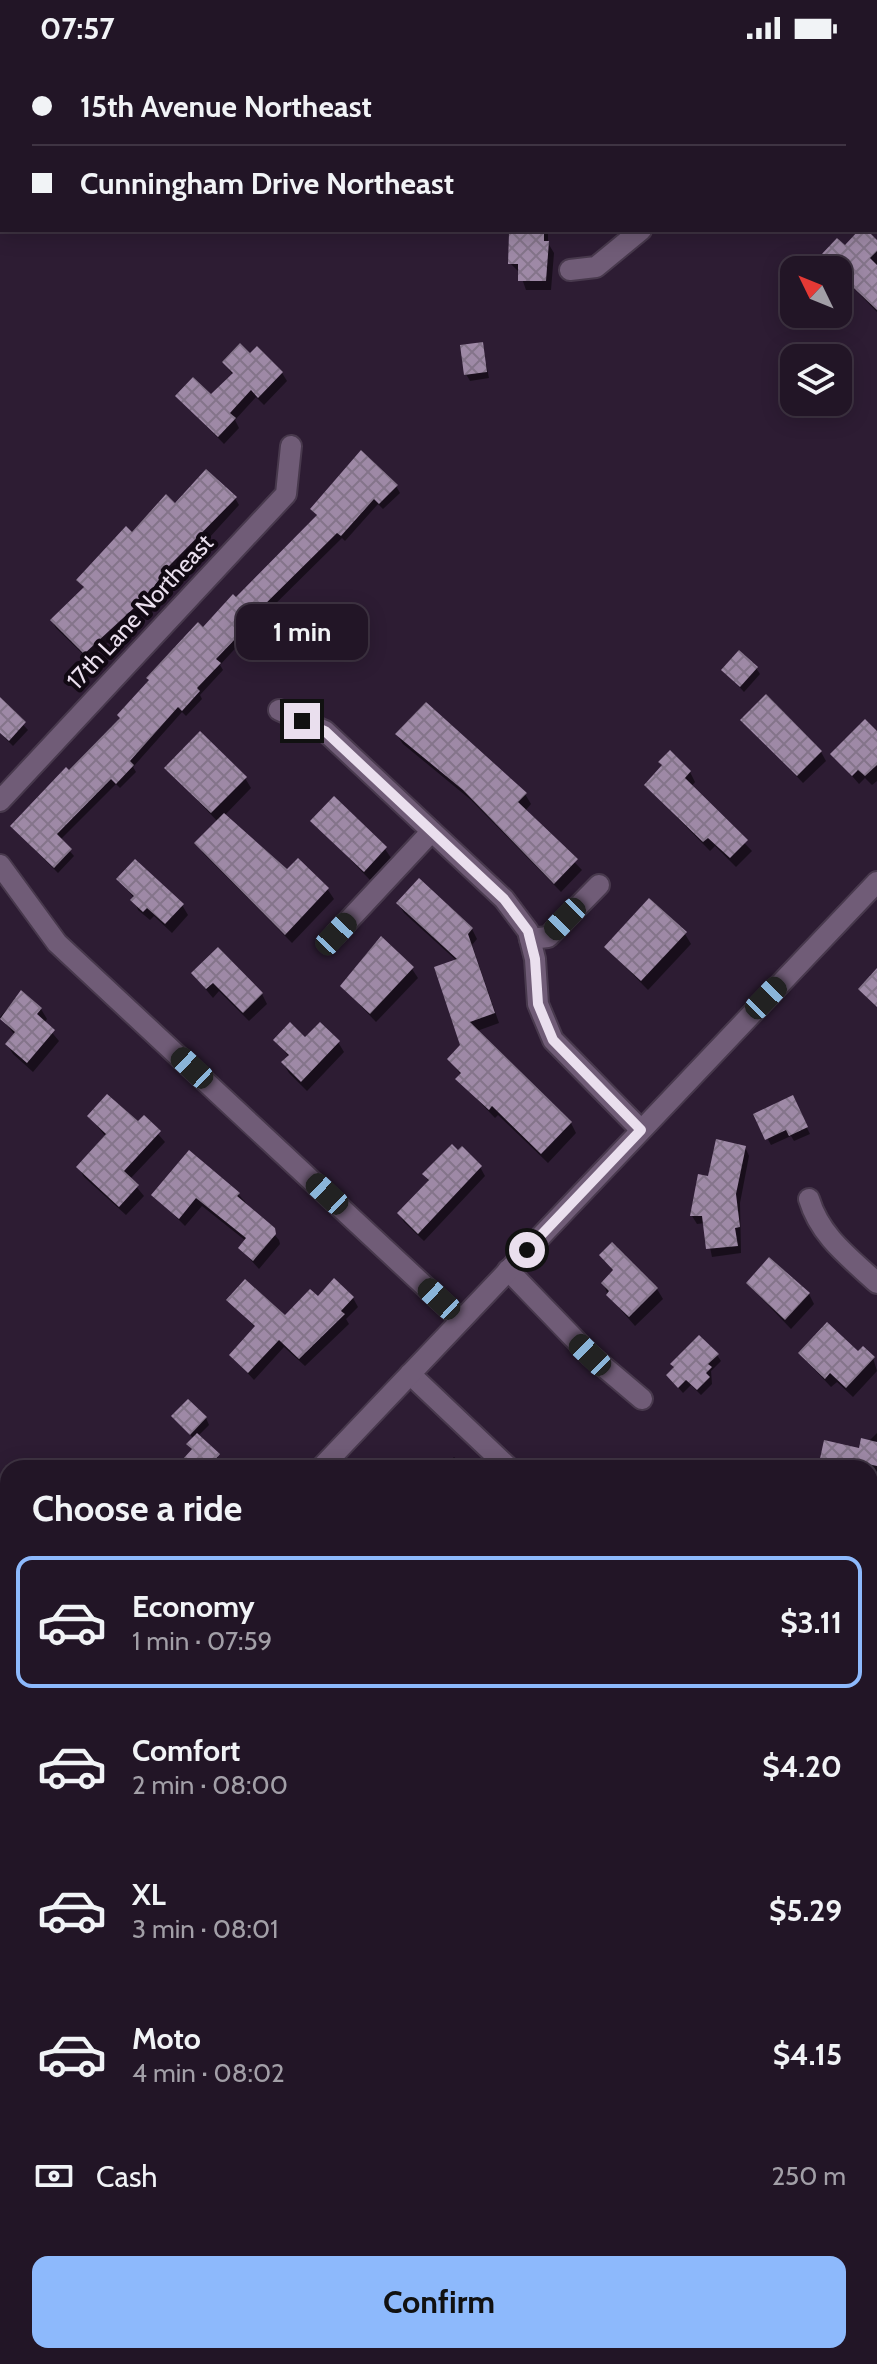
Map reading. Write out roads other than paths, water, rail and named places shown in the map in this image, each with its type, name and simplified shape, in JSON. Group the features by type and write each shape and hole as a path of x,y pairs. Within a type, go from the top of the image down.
{"street":[{"path":"570,270 596,267 639,232"},
{"name":"17th Lane Northeast","path":"0,801 286,494 291,446"},
{"path":"279,710 325,731 504,899 528,931 538,1004 553,1040 641,1130"},
{"path":"336,934 431,832"},
{"path":"0,865 57,943 461,1320"},
{"path":"530,939 548,937 599,885"},
{"path":"329,1460 875,888"},
{"path":"809,1199 815,1220 828,1238 877,1283"},
{"path":"508,1270 580,1346 642,1399"},
{"path":"410,1374 501,1460"}]}
